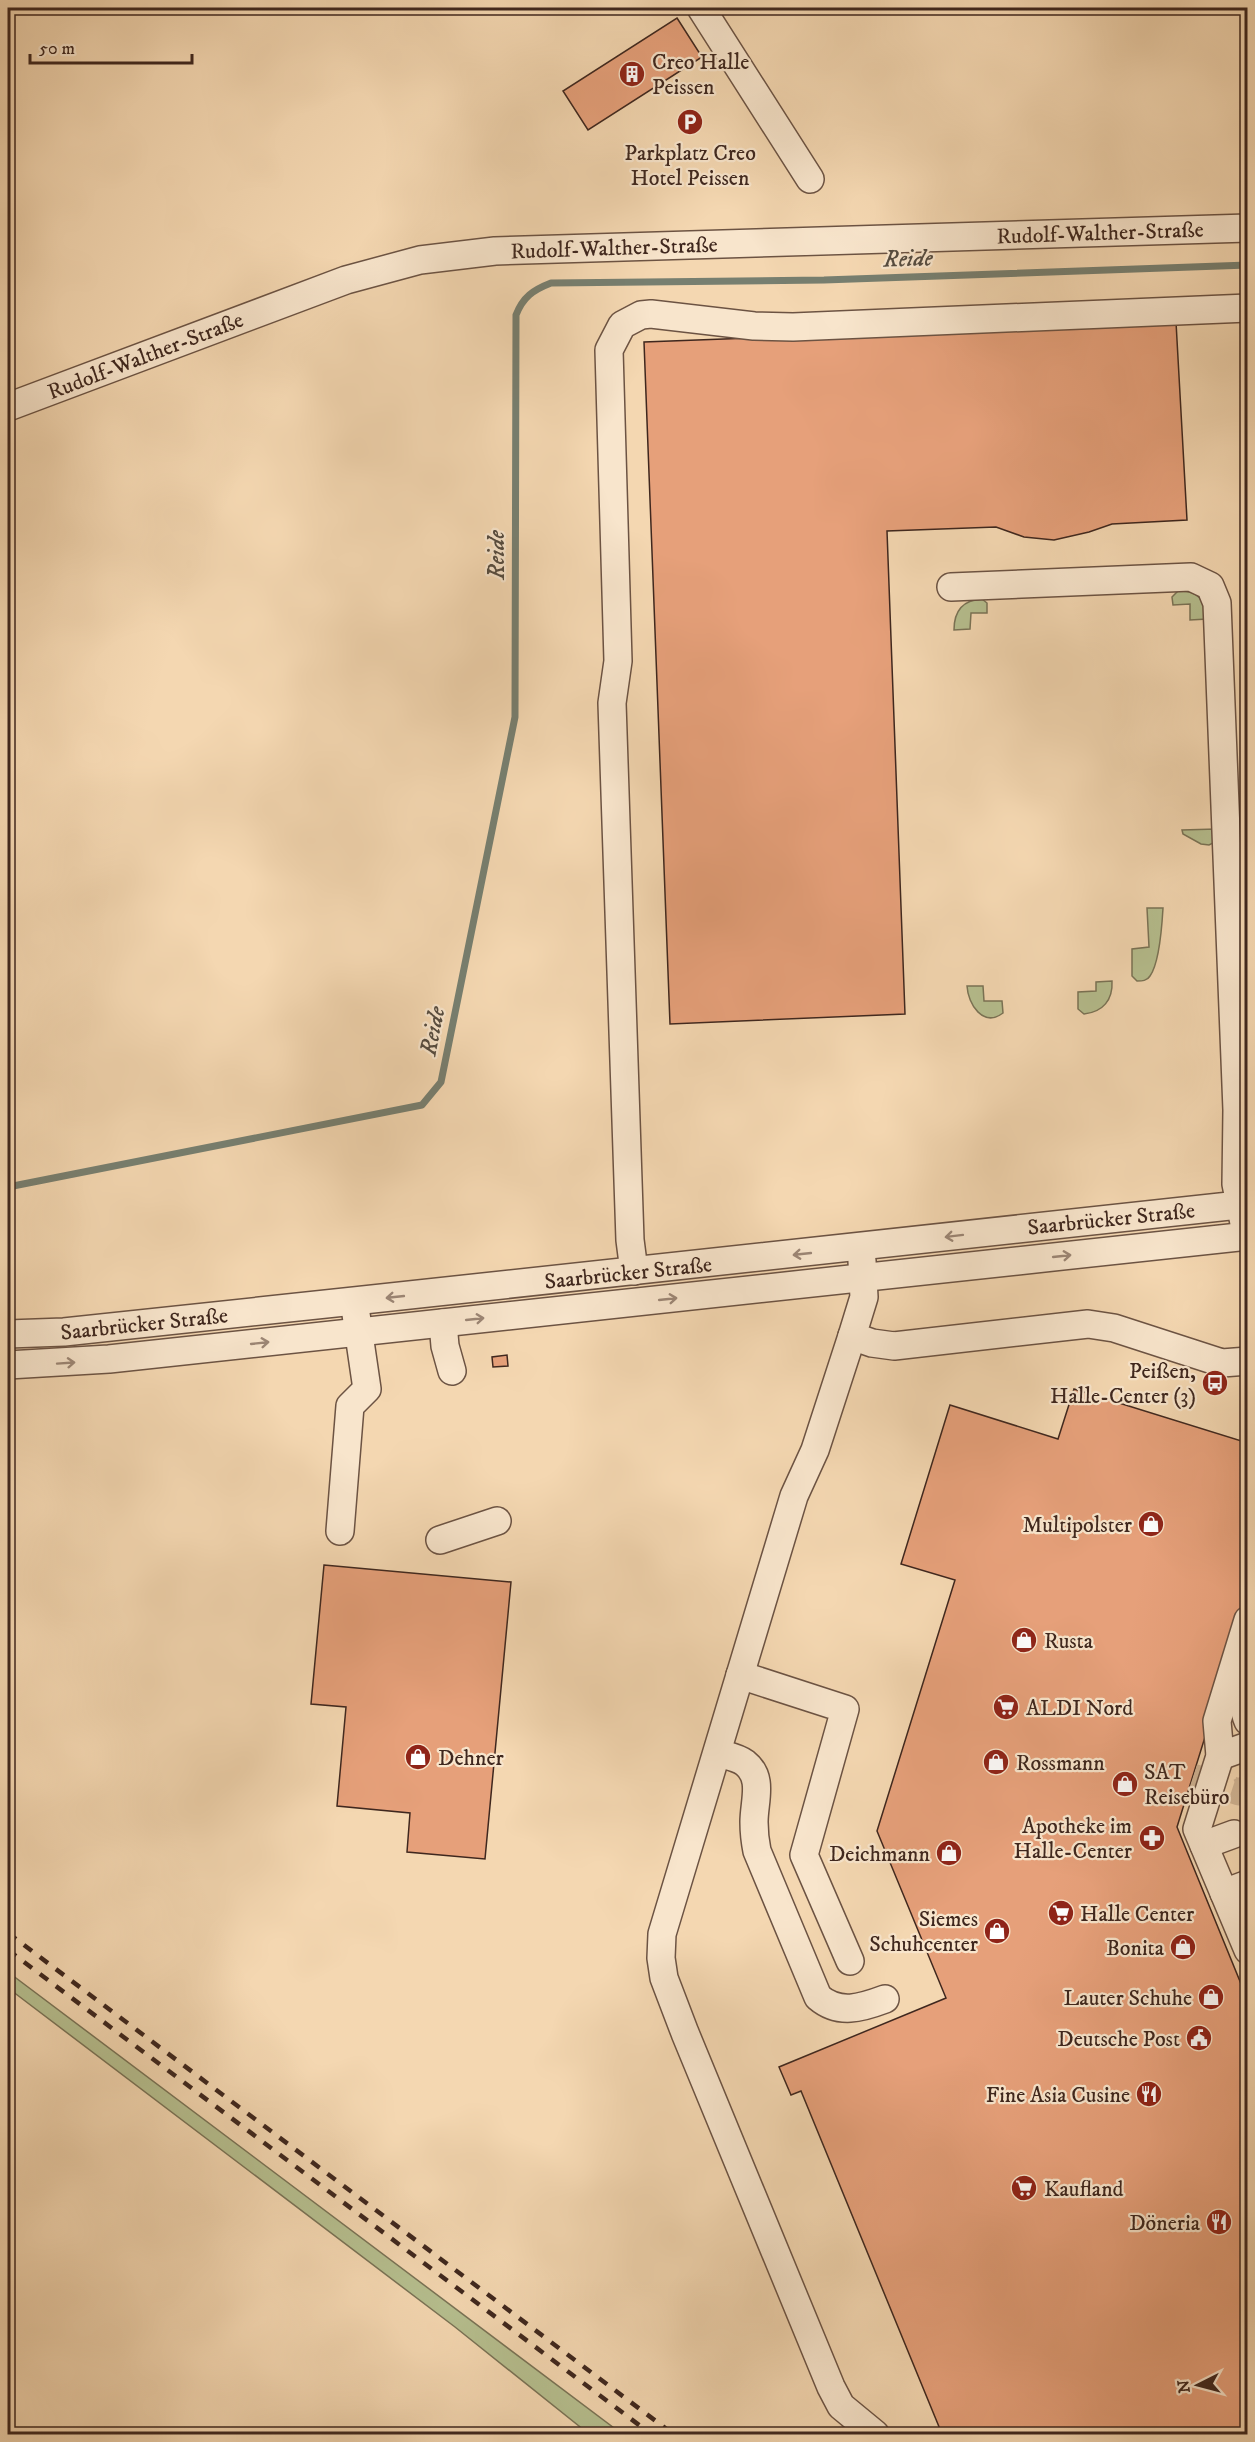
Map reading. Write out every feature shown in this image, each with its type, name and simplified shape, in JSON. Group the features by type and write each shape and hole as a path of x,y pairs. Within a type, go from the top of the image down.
{"street":[{"path":"701,8 810,179"},
{"name":"Rudolf-Walther-Straße","path":"8,407 346,280 420,260 517,250 1248,228"},
{"path":"634,1272 629,1217 612,704 618,661 609,350 622,325 629,320 651,314 754,326 793,327 1248,308"},
{"path":"951,587 1191,577 1210,586 1217,603 1242,1156 1236,1184 1244,1204 1247,1236"},
{"name":"Saarbrücker Straße","path":"8,1334 74,1331 1244,1204"},
{"name":"Saarbrücker Straße","path":"8,1365 79,1362 1247,1236"},
{"path":"860,1247 863,1278 862,1306 815,1450 794,1496 718,1753 685,1842 662,1934 661,1958 664,1978 831,2387 841,2406 875,2434"},
{"path":"340,1531 350,1406 377,1390 357,1332 354,1301"},
{"path":"442,1323 452,1371"},
{"path":"852,1336 872,1343 894,1346 1088,1324 1114,1328 1222,1363 1248,1361"},
{"path":"440,1540 497,1521"},
{"path":"1248,1620 1240,1684 1248,1721"},
{"path":"740,1675 845,1709 804,1856 850,1961"},
{"path":"1240,1684 1217,1721 1220,1756 1197,1829 1204,1845 1236,1889 1246,1944"},
{"path":"1220,1756 1248,1746"},
{"path":"718,1753 747,1764 756,1778 758,1794 754,1835 757,1851 818,1997 825,2003 844,2010 864,2007 885,1999"},
{"path":"1204,1845 1234,1834"},
{"path":"685,1842 702,1871"}],"green space":[{"path":"1178,591 1195,594 1204,606 1207,619 1190,620 1190,604 1173,605 1172,597"},
{"path":"982,599 987,603 987,613 971,613 970,629 954,630 954,623 961,608 965,604"},
{"path":"1216,829 1215,842 1209,845 1201,844 1183,834 1182,830"},
{"path":"1147,908 1163,908 1160,943 1150,976 1146,980 1137,981 1132,976 1132,949 1149,947"},
{"path":"1112,981 1111,994 1106,1004 1091,1013 1084,1014 1078,1009 1078,992 1096,991 1096,982"},
{"path":"967,986 983,986 984,1001 1002,1001 1003,1013 996,1017 983,1016 970,1000"},
{"path":"8,1972 622,2434 589,2434 455,2327 8,1988"}],"building":[{"name":"Creo Halle Peissen","path":"677,18 702,57 588,130 563,91"},
{"path":"1176,322 1187,520 1112,524 1054,540 1024,537 996,527 887,531 905,1014 670,1024 644,342"},
{"path":"507,1355 508,1366 493,1367 492,1357"},
{"name":"Halle Center","path":"1074,1389 1248,1443 1248,1599 1177,1827 1248,2001 1248,2012 1245,2013 1248,2018 1248,2434 969,2434 968,2432 942,2434 801,2091 791,2095 779,2067 946,1998 877,1831 955,1580 901,1564 950,1405 1058,1439"},
{"name":"Dehner","path":"324,1565 511,1582 485,1859 407,1852 410,1813 337,1806 346,1707 311,1704"}],"waterway":[{"name":"Reide","path":"8,1187 422,1105 441,1082 515,717 516,315 522,303 534,291 551,283 824,280 1248,265"}],"tunnel":[{"path":"1193,1777 1239,1792 1248,1788"}],"railway":[{"path":"8,1933 673,2434"},
{"path":"8,1950 651,2434"}],"place":[{"name":"Creo Halle Peissen","path":"632,74"},
{"name":"Parkplatz Creo Hotel Peissen","path":"690,122"},
{"name":"Peißen, Halle-Center (3)","path":"1215,1383"},
{"name":"Multipolster","path":"1151,1524"},
{"name":"Rusta","path":"1024,1640"},
{"name":"ALDI Nord","path":"1006,1707"},
{"name":"Dehner","path":"418,1757"},
{"name":"Rossmann","path":"996,1762"},
{"name":"SAT Reisebüro","path":"1125,1784"},
{"name":"Apotheke im Halle-Center","path":"1152,1838"},
{"name":"Deichmann","path":"949,1853"},
{"name":"Halle Center","path":"1061,1913"},
{"name":"Siemes Schuhcenter","path":"997,1931"},
{"name":"Bonita","path":"1183,1947"},
{"name":"Lauter Schuhe","path":"1211,1997"},
{"name":"Deutsche Post","path":"1199,2038"},
{"name":"Fine Asia Cusine","path":"1149,2094"},
{"name":"Kaufland","path":"1024,2188"},
{"name":"Döneria","path":"1219,2222"}]}
